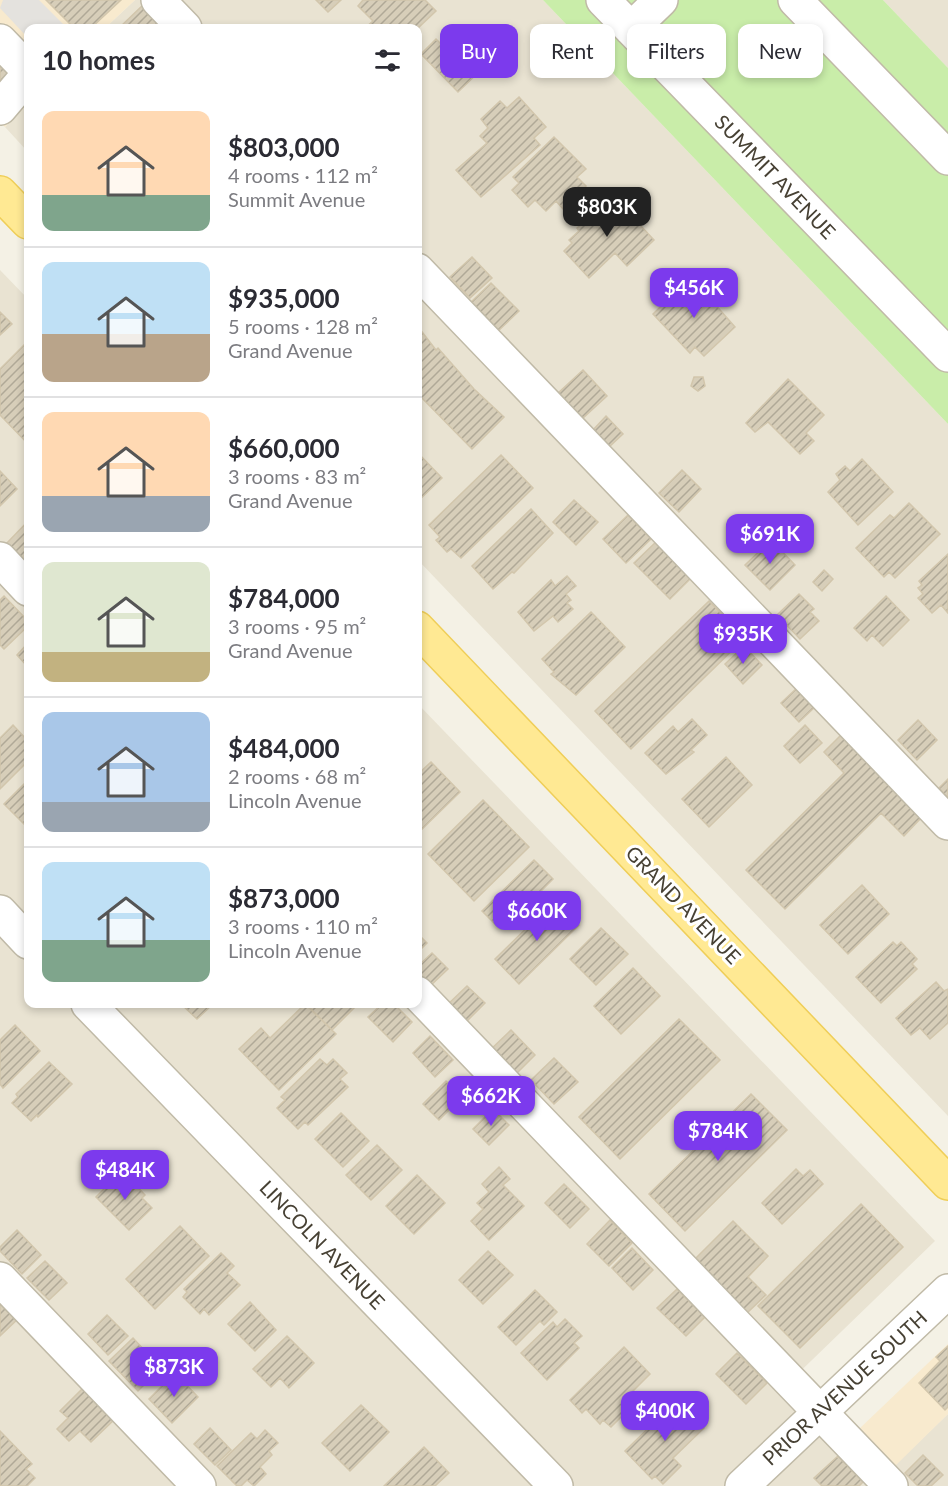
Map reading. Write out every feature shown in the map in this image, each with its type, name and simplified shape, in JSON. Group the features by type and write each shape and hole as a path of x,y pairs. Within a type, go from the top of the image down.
{"main road":[{"path":"0,193 24,218"},
{"name":"GRAND AVENUE","path":"422,633 948,1183"}],"street":[{"path":"158,0 181,24"},
{"name":"SUMMIT AVENUE","path":"603,0 627,24"},
{"path":"637,24 661,0"},
{"path":"795,0 948,158"},
{"path":"0,41 24,68"},
{"path":"0,108 24,77"},
{"name":"SUMMIT AVENUE","path":"679,78 948,355"},
{"path":"422,275 948,823"},
{"path":"0,559 24,585"},
{"path":"0,912 24,938"},
{"path":"422,998 891,1486"},
{"name":"LINCOLN AVENUE","path":"92,1008 556,1486"},
{"path":"0,1279 199,1486"},
{"name":"PRIOR AVENUE SOUTH","path":"742,1486 819,1410 948,1291"}],"shaded area":[{"path":"0,0 135,0 109,24 24,24 24,108 5,127 0,122"},
{"path":"3,0 39,0 63,24 24,24 24,34 0,8"},
{"path":"135,0 543,0 566,24 530,24 530,78 615,78 615,75 948,424 948,1116 422,564 422,24 109,24"},
{"path":"883,0 948,0 948,68"},
{"path":"24,108 24,148 5,127"},
{"path":"0,270 24,295 24,1008 422,1008 422,708 935,1241 781,1390 875,1484 948,1414 948,1486 0,1486"},
{"path":"948,1344 948,1414 895,1466 858,1430"}],"green space":[{"path":"543,0 883,0 948,68 948,424 615,75 615,24 566,24"}],"building":[{"path":"46,0 121,0 95,24 70,24"},
{"path":"316,0 341,0 328,12"},
{"path":"363,0 425,0 436,11 422,24 370,24 373,21 358,6"},
{"path":"144,4 162,22 160,24 123,24"},
{"path":"436,39 440,43 440,74 422,55"},
{"path":"0,51 18,69 0,86"},
{"path":"444,78 473,78 458,92"},
{"path":"519,97 546,127 534,138 540,145 481,197 456,170 487,143 480,136 488,128 481,119 500,101 507,108"},
{"path":"554,137 586,169 577,177 586,186 563,209 556,201 546,211 535,200 528,207 512,190 519,183 513,177"},
{"path":"612,195 654,240 627,266 615,253 589,278 564,251 572,243 569,240 579,231 577,228"},
{"path":"472,257 492,278 470,298 450,277"},
{"path":"691,277 735,327 704,356 695,347 690,353 653,314"},
{"path":"491,283 519,311 497,332 469,304"},
{"path":"0,312 12,324 0,335"},
{"path":"422,332 436,350 438,348 474,389 504,417 472,449 422,398"},
{"path":"24,345 24,440 0,415 0,369"},
{"path":"583,370 607,396 582,419 557,394"},
{"path":"694,377 703,377 705,386 698,391 691,386"},
{"path":"788,379 824,415 806,433 814,441 800,454 768,422 755,432 746,423"},
{"path":"606,416 623,434 608,448 592,431"},
{"path":"501,455 533,488 461,558 451,549 447,552 436,540 440,537 429,525"},
{"path":"422,457 442,478 422,497"},
{"path":"862,459 893,492 858,525 828,492 840,480 836,474 845,466 850,471"},
{"path":"682,470 701,489 679,512 659,493"},
{"path":"0,471 17,489 0,506"},
{"path":"574,500 598,522 576,545 553,522"},
{"path":"909,503 940,534 895,578 889,572 884,577 856,548 890,515 894,518"},
{"path":"531,509 553,533 514,573 512,572 493,589 472,566"},
{"path":"628,515 651,539 626,563 603,539"},
{"path":"24,525 24,563 6,544"},
{"path":"658,540 693,576 670,599 634,563"},
{"path":"771,540 795,565 770,590 745,565"},
{"path":"948,554 948,613 941,605 932,613 918,598 923,594 918,588 922,585 919,581"},
{"path":"824,570 833,579 822,591 813,582"},
{"path":"567,576 576,586 566,594 571,600 567,603 573,609 558,622 553,616 534,631 518,612 551,580 555,586"},
{"path":"799,594 814,609 810,612 819,621 800,639 777,615"},
{"path":"4,596 24,617 24,630 4,649 0,645 0,600"},
{"path":"886,596 909,620 883,646 872,635 867,641 854,628"},
{"path":"709,601 745,638 631,749 595,711"},
{"path":"591,612 625,647 576,695 551,674 554,672 542,659"},
{"path":"744,646 762,665 743,684 725,664"},
{"path":"24,647 24,663 17,655"},
{"path":"798,687 816,706 799,722 781,703"},
{"path":"692,719 707,735 691,750 694,752 666,774 645,753 673,726 678,732"},
{"path":"918,720 937,740 917,760 898,740"},
{"path":"13,725 24,737 24,765 0,789 0,738"},
{"path":"805,725 822,743 800,763 784,746"},
{"path":"841,735 922,817 904,836 881,813 785,909 746,870 844,773 824,752"},
{"path":"726,757 752,785 709,827 682,799"},
{"path":"431,762 460,792 422,829 422,770"},
{"path":"948,779 948,798 939,788"},
{"path":"24,784 24,824 4,804"},
{"path":"483,800 529,847 474,901 428,854"},
{"path":"534,860 553,879 517,915 512,909 496,925 482,911"},
{"path":"862,885 889,914 848,954 820,925"},
{"path":"555,900 579,925 519,984 495,959"},
{"path":"601,928 628,954 596,985 570,959"},
{"path":"422,938 427,943 422,948"},
{"path":"893,942 897,946 901,942 917,959 912,964 917,969 881,1003 856,977"},
{"path":"432,953 448,969 427,989 422,984 422,962"},
{"path":"633,968 660,996 621,1034 594,1006"},
{"path":"936,982 944,991 948,989 948,1023 930,1039 920,1028 911,1035 896,1018"},
{"path":"467,986 485,1003 462,1026 444,1008"},
{"path":"185,1008 209,1008 197,1019"},
{"path":"301,1008 309,1008 336,1034 279,1090 239,1049 261,1028 270,1038"},
{"path":"310,1008 354,1008 332,1030"},
{"path":"378,1008 398,1008 412,1022 393,1042 368,1017"},
{"path":"679,1019 720,1060 620,1159 579,1117"},
{"path":"15,1025 40,1051 3,1088 0,1084 0,1040"},
{"path":"511,1030 535,1055 512,1078 487,1053"},
{"path":"430,1036 453,1060 435,1077 413,1053"},
{"path":"554,1058 578,1082 554,1104 531,1080"},
{"path":"320,1059 327,1065 333,1059 347,1073 340,1079 348,1087 308,1125 305,1122 298,1129 277,1108 285,1100 281,1097"},
{"path":"49,1062 72,1084 31,1121 12,1103 18,1097 16,1094"},
{"path":"446,1081 462,1097 439,1120 423,1104"},
{"path":"751,1094 787,1130 685,1231 649,1194"},
{"path":"493,1109 509,1125 489,1145 473,1129"},
{"path":"341,1113 369,1141 343,1167 315,1139"},
{"path":"377,1145 402,1170 371,1200 346,1175"},
{"path":"499,1167 510,1179 503,1185 524,1206 489,1240 471,1221 483,1209 477,1203 489,1192 482,1184"},
{"path":"796,1169 803,1176 810,1170 823,1184 782,1224 762,1203"},
{"path":"122,1171 145,1195 142,1198 152,1208 129,1230 96,1197"},
{"path":"417,1175 445,1203 414,1234 386,1206"},
{"path":"564,1184 589,1209 570,1228 545,1203"},
{"path":"861,1204 903,1247 800,1348 758,1306"},
{"path":"610,1220 632,1243 609,1266 587,1244"},
{"path":"733,1221 768,1256 748,1277 766,1295 747,1313 696,1258"},
{"path":"180,1226 209,1256 155,1309 126,1279"},
{"path":"17,1230 41,1255 22,1274 0,1251 0,1247"},
{"path":"632,1248 653,1270 633,1290 612,1268"},
{"path":"488,1251 513,1275 483,1304 459,1280"},
{"path":"221,1253 234,1266 227,1273 240,1285 209,1315 204,1309 200,1314 183,1297 187,1292 184,1289"},
{"path":"45,1261 67,1283 49,1300 27,1278"},
{"path":"677,1289 705,1317 686,1336 657,1308"},
{"path":"535,1290 557,1312 544,1325 540,1321 516,1345 498,1327"},
{"path":"0,1295 21,1316 0,1336"},
{"path":"250,1302 276,1330 255,1351 228,1324"},
{"path":"107,1315 128,1336 108,1355 88,1334"},
{"path":"565,1319 582,1336 574,1343 579,1348 547,1380 521,1353 553,1322 557,1327"},
{"path":"287,1336 314,1363 289,1388 280,1378 271,1387 253,1369"},
{"path":"133,1338 161,1368 138,1391 109,1361"},
{"path":"948,1346 948,1407 945,1410 919,1383 940,1361 936,1357"},
{"path":"624,1347 650,1374 621,1403 628,1410 611,1427 603,1420 600,1424 586,1409 582,1413 570,1400"},
{"path":"737,1353 767,1383 746,1404 716,1374"},
{"path":"175,1373 198,1397 172,1423 149,1399"},
{"path":"86,1385 117,1417 91,1442 80,1431 69,1441 57,1429 68,1418 60,1411"},
{"path":"677,1400 704,1428 673,1458 681,1466 663,1484 655,1476 652,1479 625,1451"},
{"path":"361,1405 389,1432 350,1471 322,1443"},
{"path":"210,1428 231,1450 215,1465 194,1444"},
{"path":"265,1430 278,1443 269,1451 272,1455 260,1467 266,1474 254,1486 247,1480 241,1486 237,1486 217,1466 251,1433 257,1439"},
{"path":"0,1431 32,1464 26,1469 35,1478 27,1486 0,1486"},
{"path":"424,1447 449,1473 435,1486 384,1486"},
{"path":"923,1455 943,1475 931,1486 918,1486 905,1473"},
{"path":"838,1456 863,1482 859,1486 822,1486 814,1478"}]}
